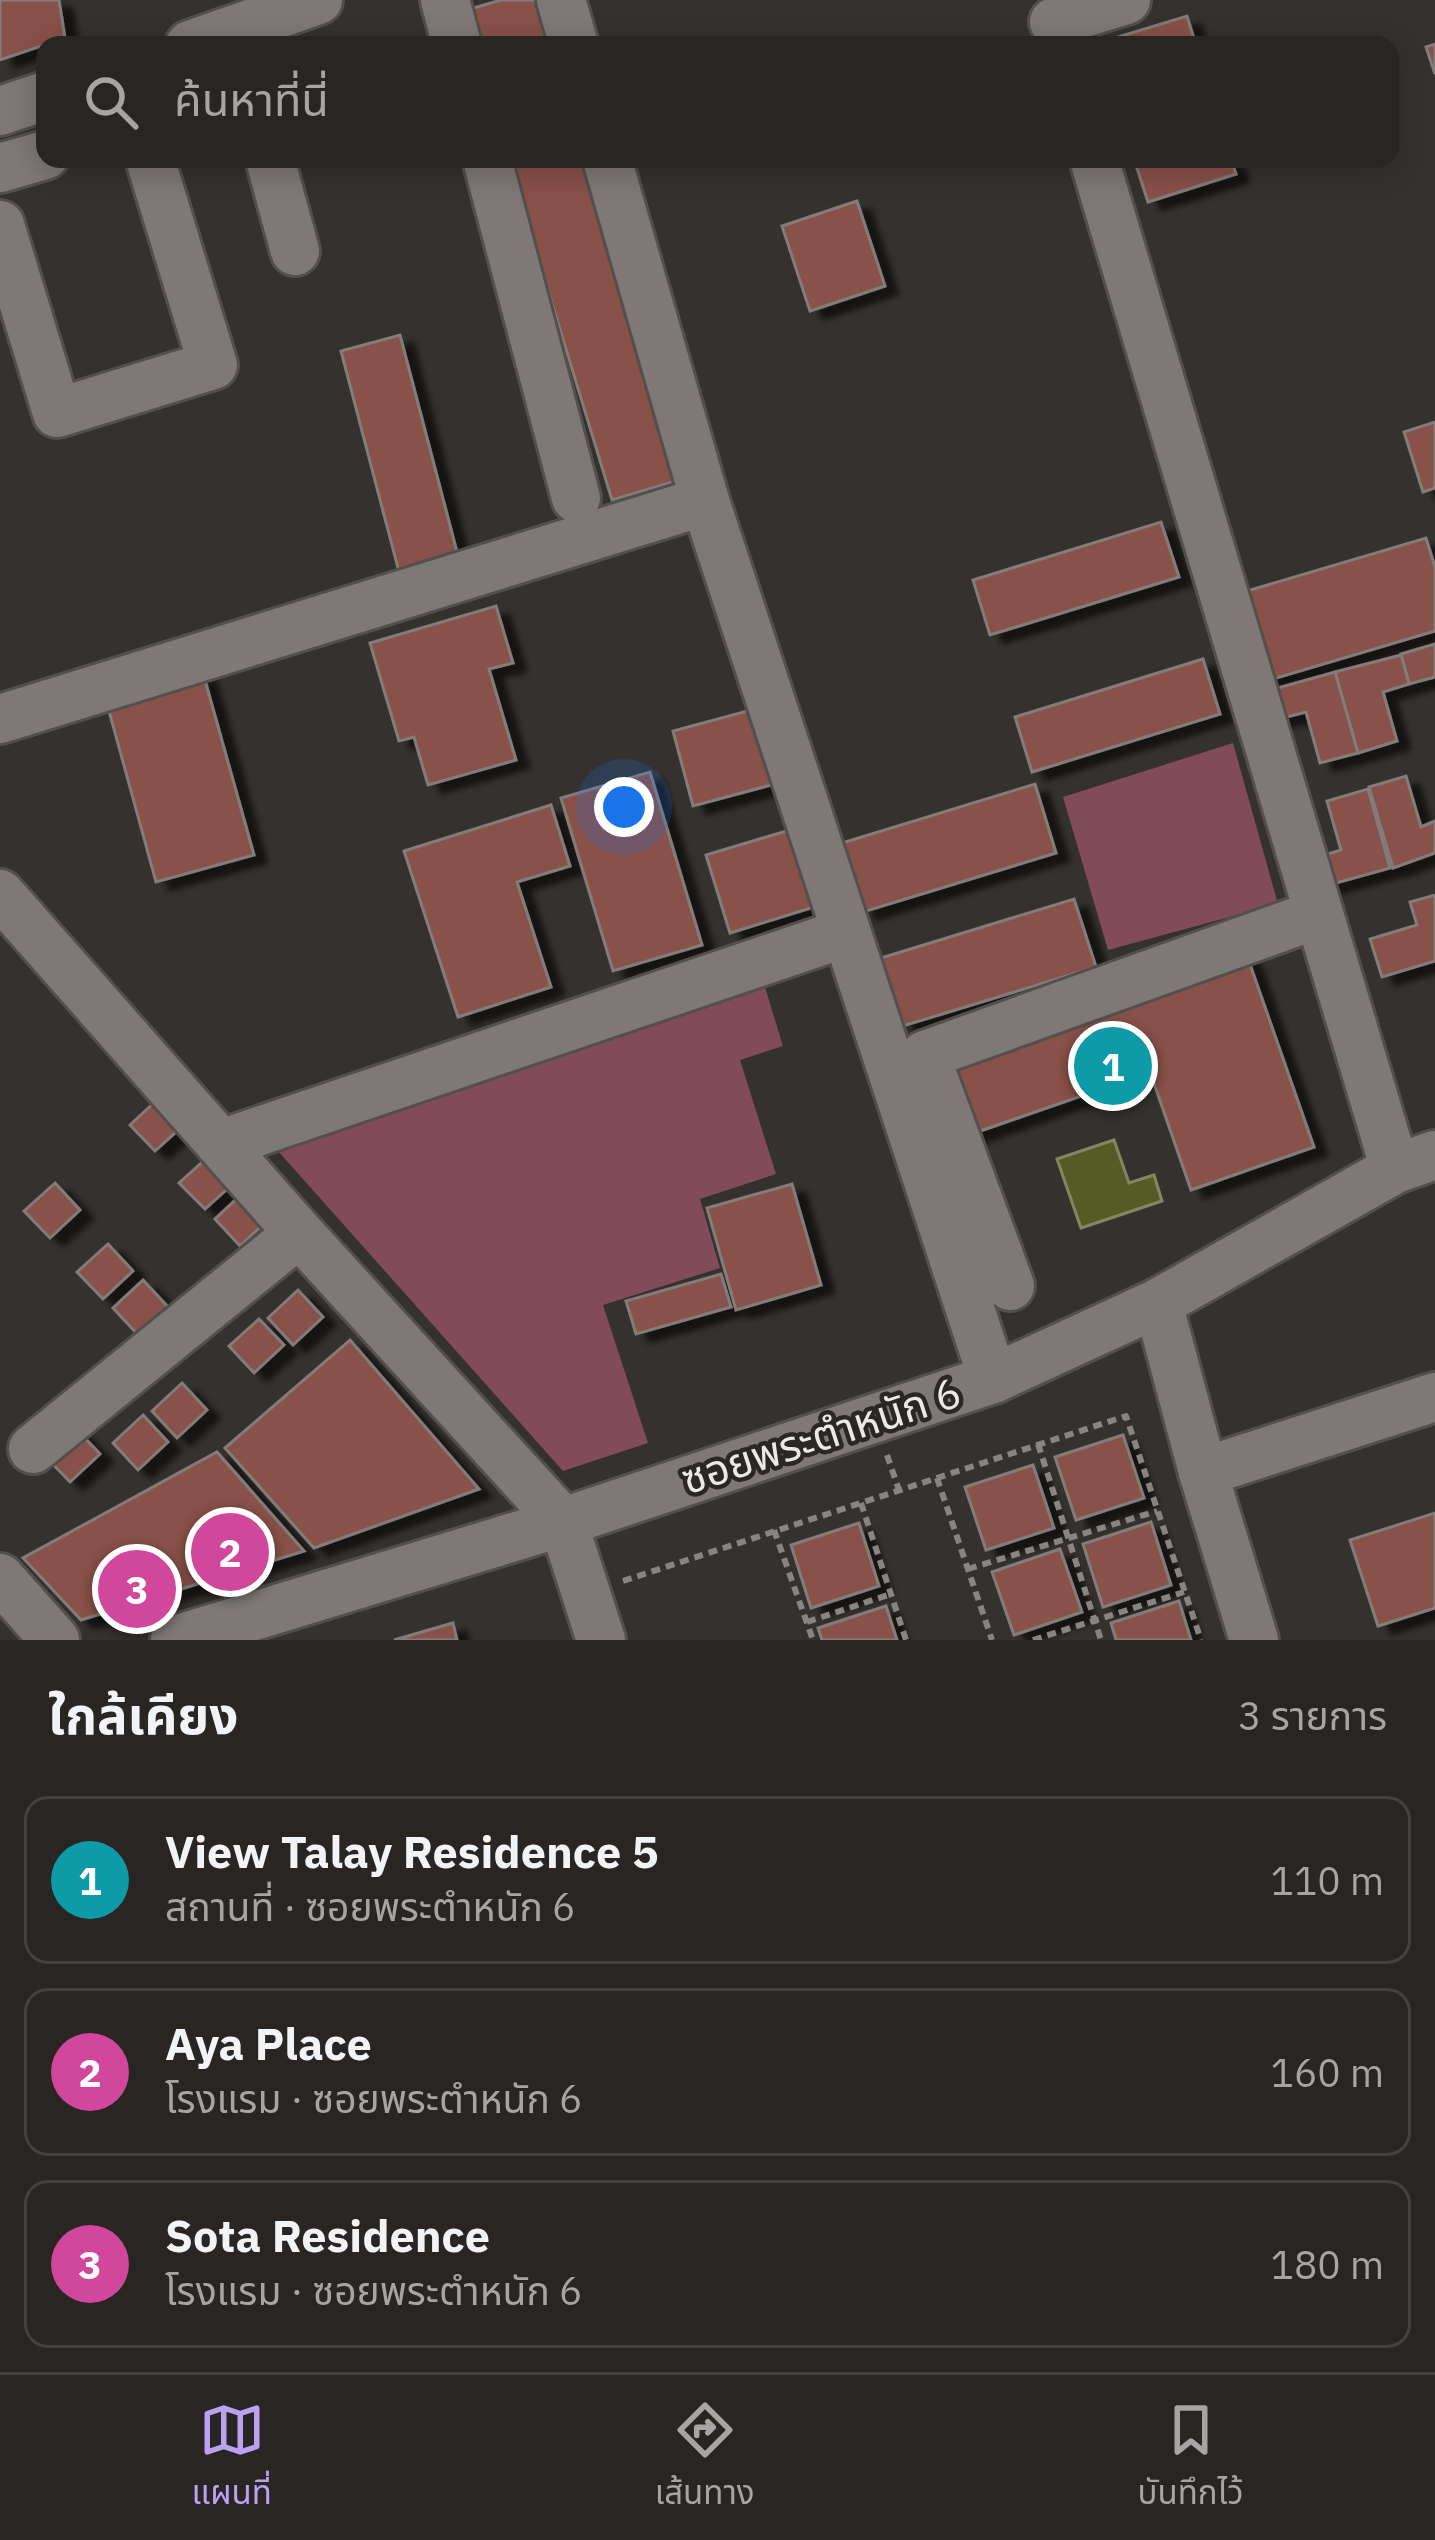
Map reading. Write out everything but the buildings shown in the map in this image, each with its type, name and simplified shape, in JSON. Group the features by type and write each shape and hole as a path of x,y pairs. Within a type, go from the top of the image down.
{"street":[{"path":"231,36 318,0"},
{"path":"445,0 455,36"},
{"path":"561,0 571,36"},
{"path":"1054,22 1126,0"},
{"path":"0,112 36,99"},
{"path":"0,168 36,157"},
{"path":"0,225 57,412 214,365 154,168"},
{"path":"272,168 295,251"},
{"path":"489,168 576,498"},
{"path":"610,168 705,501 993,1379"},
{"path":"1097,168 1318,914 1415,1162"},
{"path":"0,719 705,501"},
{"path":"0,894 299,1233 563,1522 602,1640"},
{"path":"1010,1286 926,1055 1318,914"},
{"path":"221,1144 844,933"},
{"name":"ซอยพระตำหนัก 6","path":"175,1640 563,1522 993,1379 1158,1303 1415,1162"},
{"path":"33,1449 299,1233"},
{"path":"1158,1303 1254,1640"},
{"path":"1203,1472 1435,1396"},
{"path":"0,1578 55,1640"}],"path":[{"path":"586,1593 1126,1416 1201,1640"},
{"path":"1038,1444 1101,1640"},
{"path":"937,1478 992,1640"},
{"path":"861,1503 906,1640"},
{"path":"968,1569 1157,1511"},
{"path":"774,1530 813,1640"},
{"path":"1033,1640 1185,1592"},
{"path":"807,1622 891,1594"}],"shaded area":[{"path":"1233,743 1278,904 1108,950 1063,797"},
{"path":"764,984 783,1046 740,1060 776,1174 700,1199 720,1268 603,1305 648,1443 563,1471 270,1142"},
{"path":"1114,1140 1129,1183 1154,1175 1162,1201 1081,1228 1057,1159"}],"place":[{"name":"View Talay Residence 5","path":"1113,1066"},
{"name":"Aya Place","path":"230,1552"},
{"name":"Sota Residence","path":"137,1589"}]}
